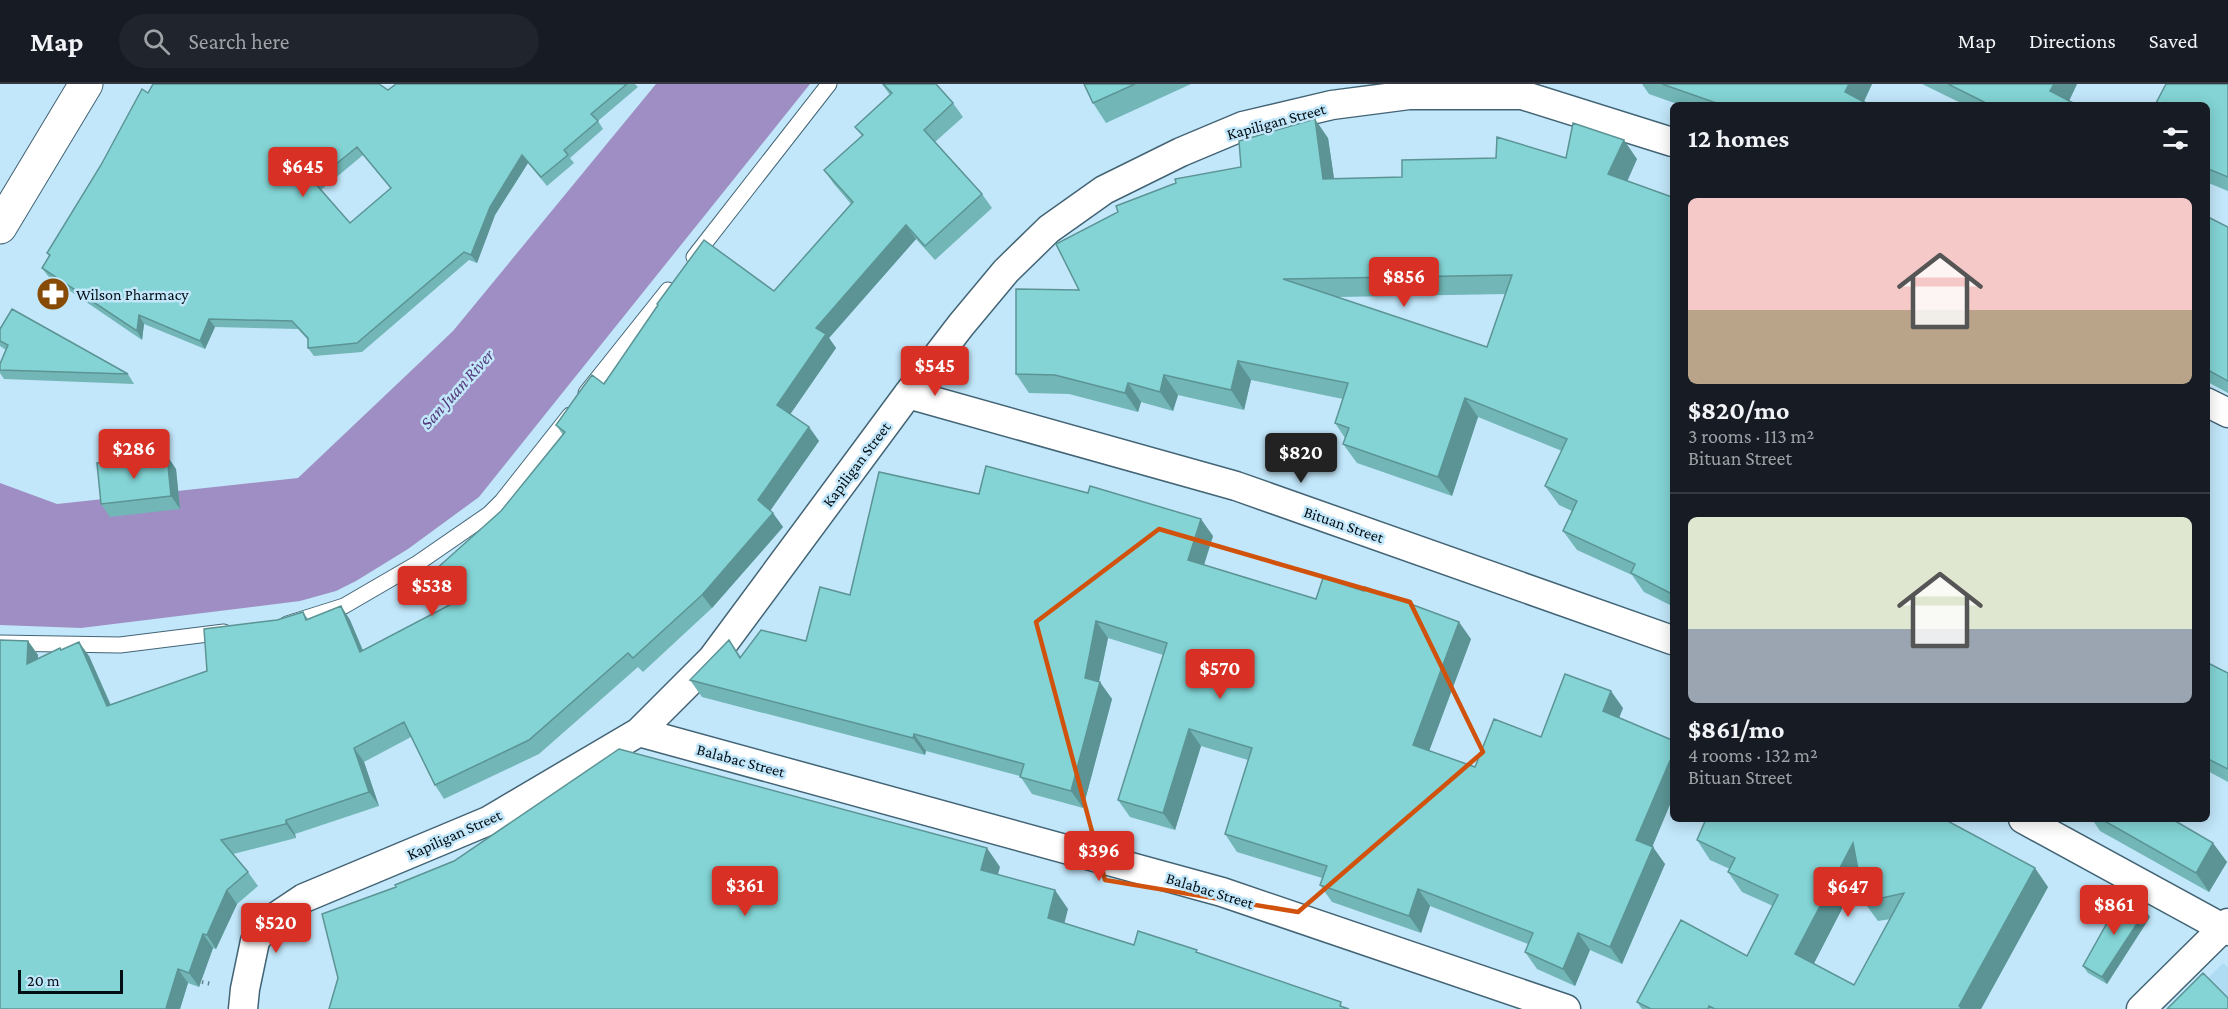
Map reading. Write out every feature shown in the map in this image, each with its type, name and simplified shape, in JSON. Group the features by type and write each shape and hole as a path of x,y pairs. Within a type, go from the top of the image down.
{"main road":[{"path":"0,227 86,84"}],"street":[{"name":"Kapiligan Street","path":"244,999 255,941 268,922 304,898 488,821 639,732 712,659 908,394 991,289 1049,228 1104,190 1181,152 1243,126 1332,105 1409,95 1522,95 1670,141"},
{"name":"Bituan Street","path":"908,394 1236,486 1670,639"},
{"path":"2210,404 2228,413"},
{"name":"Balabac Street","path":"639,732 1222,892 1566,1009"},
{"path":"2029,822 2226,927 2141,1009"}],"lane":[{"path":"273,626 344,606 418,563 489,514 502,501 829,84"},
{"path":"0,643 120,645 238,630"}],"path":[{"path":"190,980 244,999"}],"highlighted area":[{"path":"1159,529 1410,602 1483,752 1298,912 1105,880 1036,622"}],"shaded area":[{"path":"2223,963 2228,967 2228,1009 2177,1009"}],"water":[{"name":"San Juan River","path":"656,84 810,84 479,497 408,549 356,581 336,591 300,601 81,628 0,625 0,483 57,504 298,478 453,331"}],"building":[{"path":"153,84 379,84 388,90 396,84 627,84 591,114 598,121 564,150 568,155 541,177 522,155 490,207 471,255 464,252 357,343 308,348 308,338 292,321 209,319 200,341 139,315 137,331 42,268 50,255 47,253 101,165 142,89 148,93","holes":["357,147 391,188 350,223 314,182"]},
{"path":"883,84 936,84 953,103 924,130 982,194 925,246 906,225 816,328 826,334 777,405 809,427 758,500 773,513 702,595 633,658 628,653 529,740 435,785 404,722 354,748 369,792 286,820 286,824 221,840 248,872 227,890 207,935 203,934 189,973 178,969 166,1009 0,1009 0,640 28,641 27,664 60,648 61,650 79,642 107,706 207,671 204,629 277,620 303,612 306,620 341,606 360,652 461,599 435,570 501,511 565,432 556,425 583,387 592,375 604,384 657,304 704,240 774,291 853,202 824,170 863,135 855,127 892,93"},
{"path":"1084,84 1135,84 1093,103"},
{"path":"1662,84 1849,84 1845,92 1864,102 1713,102"},
{"path":"1948,84 2054,84 2050,91 2071,102 1984,102"},
{"path":"2166,84 2228,84 2228,177 2210,170 2210,102 2157,102"},
{"path":"1315,119 1323,179 1402,177 1402,160 1496,158 1497,137 1566,158 1573,123 1624,140 1608,174 1670,196 1670,593 1631,573 1635,564 1563,531 1577,501 1545,486 1567,439 1465,398 1438,477 1343,444 1349,428 1335,423 1348,383 1238,361 1231,390 1164,375 1160,392 1128,383 1125,393 1055,375 1016,374 1016,289 1079,290 1056,244 1118,212 1116,206 1176,183 1175,179 1241,167 1239,141","holes":["1512,275 1487,347 1283,279"]},
{"path":"2210,218 2228,227 2228,381 2210,371"},
{"path":"12,309 128,374 0,370 0,364 8,345 0,341 0,329"},
{"path":"167,456 171,496 101,504 97,463"},
{"path":"986,466 1088,493 1090,486 1201,519 1188,560 1316,599 1323,578 1364,591 1365,587 1459,622 1413,745 1475,767 1494,719 1541,737 1565,674 1611,691 1603,711 1670,739 1670,761 1636,840 1653,847 1610,947 1578,933 1563,969 1525,952 1533,933 1418,889 1409,916 1320,885 1327,866 1225,834 1252,748 1189,729 1163,813 1118,800 1167,643 1096,621 1085,678 1100,682 1071,791 1020,777 1024,764 914,734 913,738 690,680 729,640 740,658 761,630 806,641 820,587 850,595 879,472 979,494"},
{"path":"2210,664 2228,673 2228,769 2210,760"},
{"path":"619,749 987,848 981,870 1055,890 1048,918 1134,945 1138,931 1341,1002 1340,1006 1349,1009 329,1009 338,978 322,914 396,887 395,885 454,861"},
{"path":"1705,822 1950,822 2035,868 1959,1006 1963,1009 1715,1009 1709,1006 1708,1009 1651,1009 1637,1002 1681,920 1747,956 1778,895 1728,872 1735,858 1697,840","holes":["1853,843 1864,902 1904,893 1854,985 1795,954"]},
{"path":"2106,822 2177,822 2213,843 2196,873"},
{"path":"2121,898 2146,910 2102,977 2083,966"},
{"path":"2203,973 2228,998 2228,1009 2167,1009"}],"place":[{"name":"Wilson Pharmacy","path":"53,294"}]}
